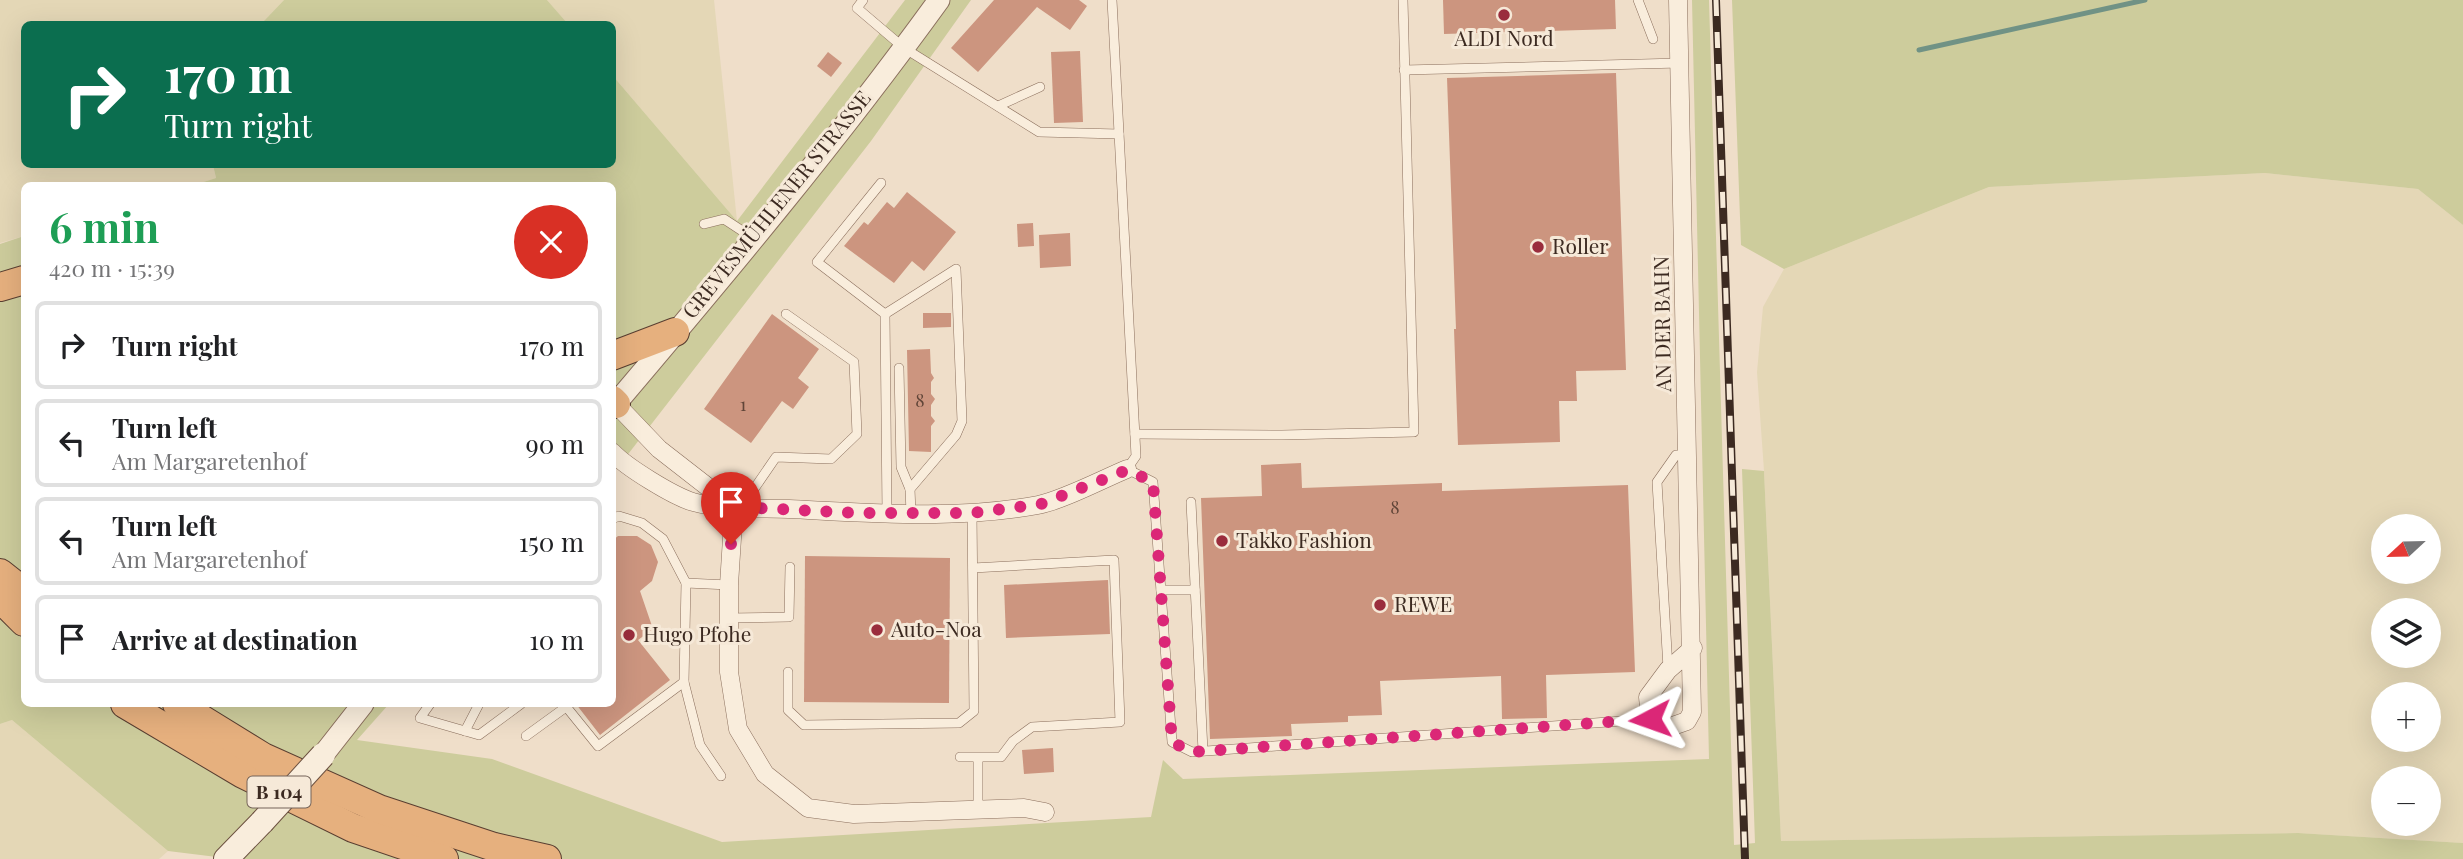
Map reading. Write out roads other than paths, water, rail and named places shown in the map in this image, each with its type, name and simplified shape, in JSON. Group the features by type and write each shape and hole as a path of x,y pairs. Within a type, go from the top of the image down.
{"highway":[{"path":"616,354 675,332"},
{"path":"0,573 21,590"},
{"path":"0,598 21,619"},
{"path":"0,608 21,626"},
{"name":"B 104","path":"129,707 243,774 340,822 444,859"},
{"name":"B 104","path":"182,707 263,757 379,809 494,847 547,859"}],"main road":[{"path":"226,859 323,755"}],"street":[{"name":"GREVESMÜHLENER STRASSE","path":"616,402 754,239 939,0"},
{"name":"AN DER BAHN","path":"1650,719 1667,728 1687,721 1692,712 1693,648 1678,0"},
{"path":"616,406 659,449 734,507"},
{"path":"616,456 642,475 692,502 734,507 887,513 972,513 1041,504 1127,470"},
{"path":"734,507 729,585 730,672 738,729 765,774 808,808 854,814 1024,808 1045,812"},
{"path":"1650,719 1648,697 1668,670 1693,648"},
{"path":"323,755 361,707"}],"lane":[{"path":"863,0 857,8 904,48 1039,132 1119,134"},
{"path":"1112,0 1136,456 1127,470 1153,482 1172,742 1192,752 1650,719"},
{"path":"1135,434 1414,432 1403,0"},
{"path":"1638,0 1653,39"},
{"path":"1404,71 1680,63"},
{"path":"998,106 1040,87"},
{"path":"881,183 817,262 885,314"},
{"path":"704,224 724,219 754,239"},
{"path":"885,314 956,269 962,421 956,435 910,489"},
{"path":"734,507 754,489 776,457 831,459 857,434 854,362 786,314"},
{"path":"885,314 887,513"},
{"path":"899,368 901,467 910,489 911,513"},
{"path":"1668,670 1657,482 1676,455 1689,454"},
{"path":"1191,502 1203,751"},
{"path":"788,672 788,710 804,725 959,723 974,711 972,513"},
{"path":"616,517 642,523 663,539 686,583 684,682 701,746 721,776"},
{"path":"960,757 1001,757 1013,741 1032,727 1120,722 1114,560 973,568"},
{"path":"729,618 789,617 790,567"},
{"path":"686,583 729,585"},
{"path":"1161,590 1195,590"},
{"path":"567,707 598,746 684,682"},
{"path":"428,707 420,718 479,735 517,707"},
{"path":"465,731 477,707"},
{"path":"526,736 562,707"},
{"path":"978,758 978,809"}],"waterway":[{"path":"1919,50 2145,0"}],"railway":[{"path":"1716,0 1745,859"}],"place":[{"name":"ALDI Nord","path":"1504,15"},
{"name":"Roller","path":"1538,247"},
{"name":"Takko Fashion","path":"1222,541"},
{"name":"REWE","path":"1380,605"},
{"name":"Auto-Noa","path":"877,630"},
{"name":"Hugo Pfohe","path":"629,635"}]}
